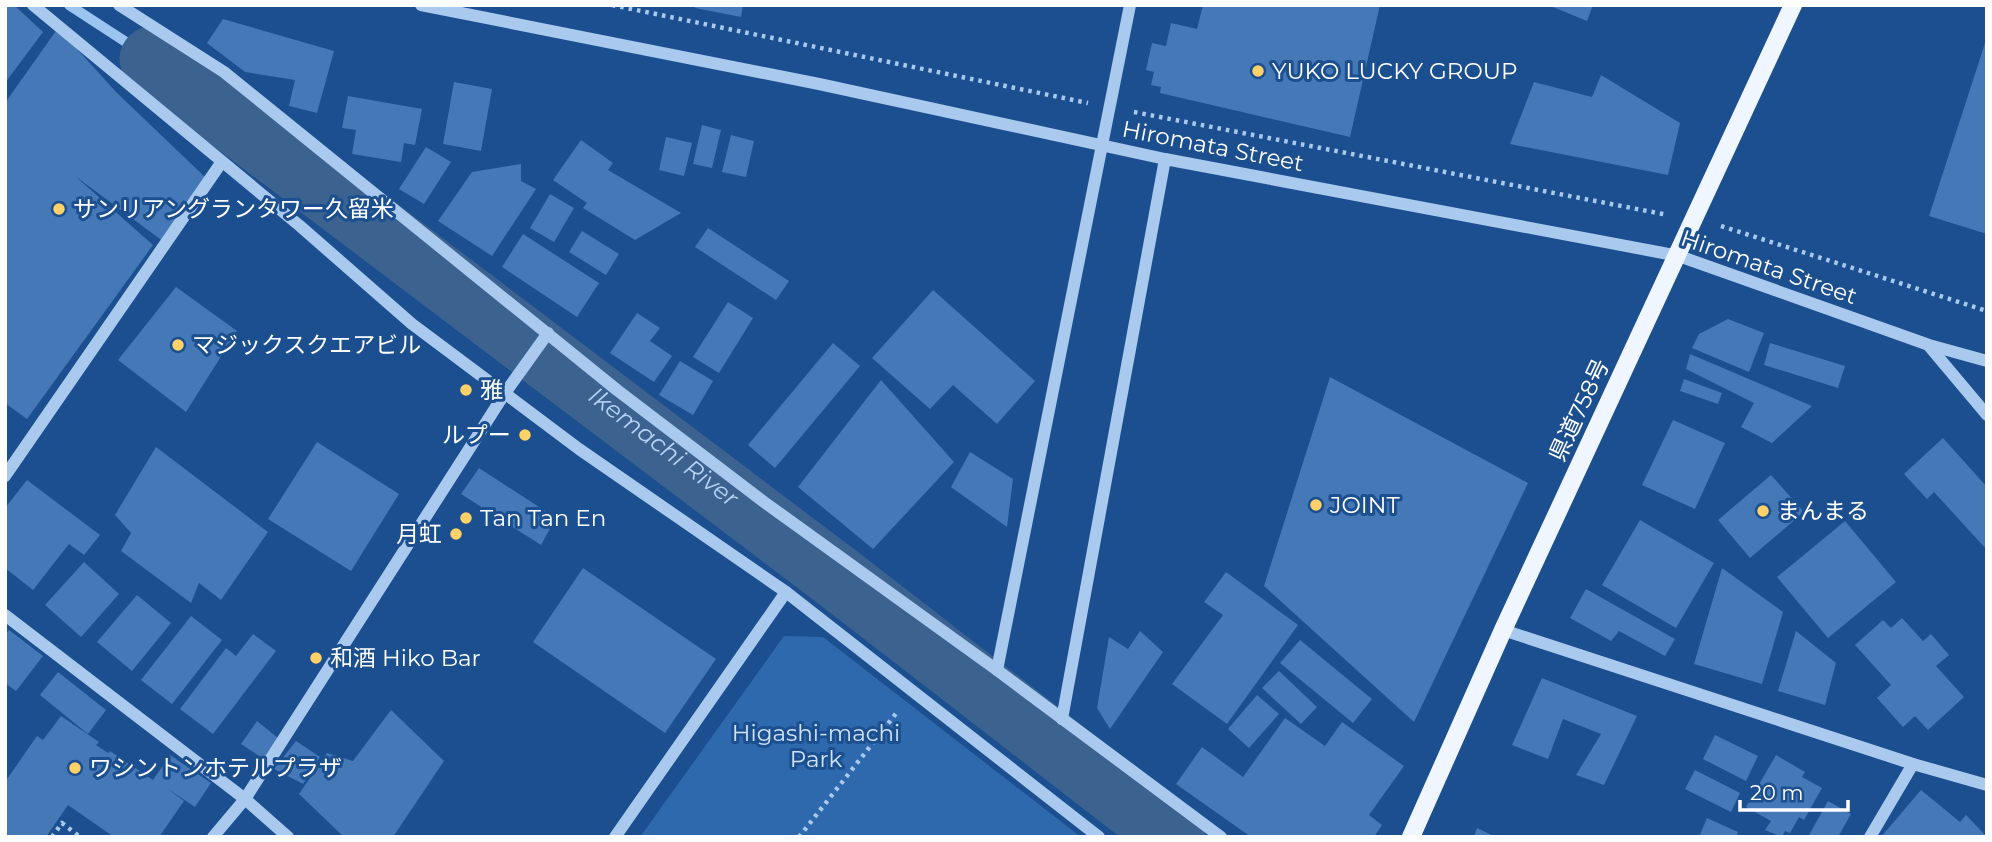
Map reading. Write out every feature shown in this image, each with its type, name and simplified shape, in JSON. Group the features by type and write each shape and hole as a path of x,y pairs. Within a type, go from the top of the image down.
{"main road":[{"name":"県道758号","path":"1411,837 1503,630 1679,256 1793,5"}],"street":[{"path":"33,5 300,226 412,324 579,449 786,592 1099,837"},
{"path":"119,5 224,72 548,333 764,502 997,670 1221,837"},
{"name":"Hiromata Street","path":"421,5 819,85 1165,159 1679,256 1928,345 1987,361"},
{"path":"997,670 1130,5"},
{"path":"1062,719 1165,159"},
{"path":"5,476 221,163"},
{"path":"213,837 245,799 505,393 548,333"},
{"path":"1928,345 1987,415"},
{"path":"615,837 786,592"},
{"path":"5,615 245,799 288,837"},
{"path":"1503,630 1913,764 1987,785"},
{"path":"1870,837 1913,764"}],"path":[{"path":"612,5 1646,214 1696,218 1987,311"},
{"path":"799,837 913,692"},
{"path":"52,837 62,823 80,837"}],"green space":[{"name":"Higashi-machi Park","path":"784,636 823,637 1081,837 640,837"}],"building":[{"path":"5,5 14,5 43,32 5,83"},
{"path":"695,5 743,5 741,17 695,8"},
{"name":"YUKO LUCKY GROUP","path":"1203,5 1380,5 1350,137 1160,93 1161,87 1151,85 1154,72 1146,70 1152,43 1166,46 1171,23 1197,29"},
{"path":"1548,5 1593,5 1587,21"},
{"path":"223,19 334,51 317,113 289,106 295,80 245,72 207,43"},
{"name":"サンリアングランタワー久留米","path":"58,28 116,92 206,178 164,242 75,176 153,245 27,419 5,403 5,103"},
{"path":"1987,40 1987,234 1929,216"},
{"path":"1601,75 1680,123 1668,175 1510,144 1534,82 1592,97"},
{"path":"454,82 492,89 481,151 443,144"},
{"path":"348,96 422,109 415,145 404,143 401,162 352,154 356,130 342,128"},
{"path":"702,125 721,130 712,168 693,164"},
{"path":"731,135 754,141 746,177 722,172"},
{"path":"666,137 692,143 684,176 659,170"},
{"path":"581,140 613,163 608,170 681,213 635,240 583,208 587,203 553,180"},
{"path":"426,147 451,162 424,204 399,189"},
{"path":"521,164 521,181 536,189 492,256 438,221 472,172"},
{"path":"550,194 574,208 554,242 530,228"},
{"path":"708,228 789,281 776,300 695,247"},
{"path":"582,231 619,254 606,275 569,252"},
{"path":"523,234 599,283 577,317 502,267"},
{"name":"マジックスクエアビル","path":"176,287 237,331 186,412 118,360"},
{"path":"933,290 1035,381 997,424 953,385 930,409 872,358"},
{"path":"728,302 753,318 719,373 693,357"},
{"path":"637,313 660,328 650,341 672,356 654,382 610,353"},
{"path":"1728,319 1764,333 1749,372 1692,348 1699,334"},
{"path":"833,343 860,366 775,468 748,445"},
{"path":"1770,343 1845,366 1838,388 1764,365"},
{"path":"1690,354 1812,406 1772,443 1741,427 1754,403 1686,369"},
{"path":"680,361 713,381 693,415 659,395"},
{"path":"1330,377 1528,483 1414,722 1264,586"},
{"path":"1684,379 1722,393 1718,404 1680,391"},
{"path":"881,380 954,462 873,549 798,487"},
{"path":"1673,420 1725,443 1695,509 1642,485"},
{"path":"1943,438 1987,487 1987,550 1934,492 1927,499 1904,474"},
{"path":"317,442 399,494 351,571 268,519"},
{"path":"156,447 268,532 221,600 199,583 191,603 121,551 131,533 115,515"},
{"path":"970,452 1013,479 1007,527 951,487"},
{"path":"479,468 556,518 541,545 461,494"},
{"path":"1771,475 1804,512 1750,558 1718,520"},
{"path":"27,480 100,535 84,555 69,544 33,590 5,568 5,508"},
{"path":"1640,520 1714,563 1676,628 1602,585"},
{"path":"1845,521 1896,582 1828,638 1777,577"},
{"path":"84,562 119,594 81,637 45,605"},
{"path":"583,568 716,659 665,733 533,642"},
{"path":"1722,568 1783,612 1762,684 1694,664"},
{"path":"1226,572 1298,625 1227,724 1172,684 1223,615 1204,602"},
{"path":"1586,589 1675,639 1665,656 1619,631 1611,641 1570,618"},
{"path":"137,595 171,623 132,671 97,642"},
{"path":"191,616 222,640 172,704 141,680"},
{"path":"1902,618 1923,641 1931,634 1949,655 1936,666 1964,697 1928,730 1915,716 1903,727 1877,698 1891,685 1855,645 1883,620 1891,628"},
{"path":"9,630 43,656 16,691 5,683 5,635"},
{"path":"1140,631 1163,652 1110,729 1097,708 1109,637 1128,649"},
{"path":"1796,631 1836,663 1825,705 1778,691"},
{"path":"253,634 276,651 213,734 180,709 226,648 236,656"},
{"path":"1300,640 1372,699 1353,723 1280,663"},
{"path":"1279,671 1317,707 1301,724 1262,688"},
{"path":"58,672 106,710 88,734 40,695"},
{"path":"1542,678 1637,716 1604,785 1576,775 1601,734 1563,719 1548,759 1512,745"},
{"path":"1257,695 1279,714 1249,748 1228,729"},
{"path":"391,710 444,761 393,837 344,837 299,794 327,753 353,761"},
{"name":"ワシントンホテルプラザ","path":"61,716 99,742 96,745 108,753 110,751 153,780 170,755 211,783 195,807 168,789 184,801 159,837 114,837 68,805 46,837 5,837 5,782 37,736 43,740"},
{"path":"1285,718 1325,746 1342,722 1404,766 1369,815 1382,825 1374,837 1251,837 1176,784 1202,747 1243,777"},
{"path":"257,721 278,738 265,760 241,744"},
{"path":"1715,735 1758,756 1746,781 1703,759"},
{"path":"296,741 320,757 303,784 274,769"},
{"path":"1776,755 1805,772 1802,777 1822,788 1804,820 1799,817 1790,833 1785,831 1782,837 1765,830 1771,821 1746,807"},
{"path":"1695,770 1740,793 1731,812 1685,789"},
{"path":"1921,790 1960,822 1966,815 1987,837 1881,837"},
{"path":"1828,801 1851,814 1838,837 1808,837"},
{"path":"1707,818 1738,832 1736,837 1699,837"},
{"path":"1477,828 1496,837 1474,837"}],"waterway":[{"path":"69,5 152,59"},
{"name":"Ikemachi River","path":"152,59 841,580 1173,837"}],"place":[{"name":"YUKO LUCKY GROUP","path":"1258,71"},
{"name":"サンリアングランタワー久留米","path":"59,209"},
{"name":"マジックスクエアビル","path":"178,345"},
{"name":"雅","path":"466,390"},
{"name":"ルプー","path":"525,435"},
{"name":"JOINT","path":"1316,505"},
{"name":"まんまる","path":"1763,511"},
{"name":"Tan Tan En","path":"466,518"},
{"name":"月虹","path":"456,534"},
{"name":"和酒 Hiko Bar","path":"316,658"},
{"name":"ワシントンホテルプラザ","path":"75,768"}]}
